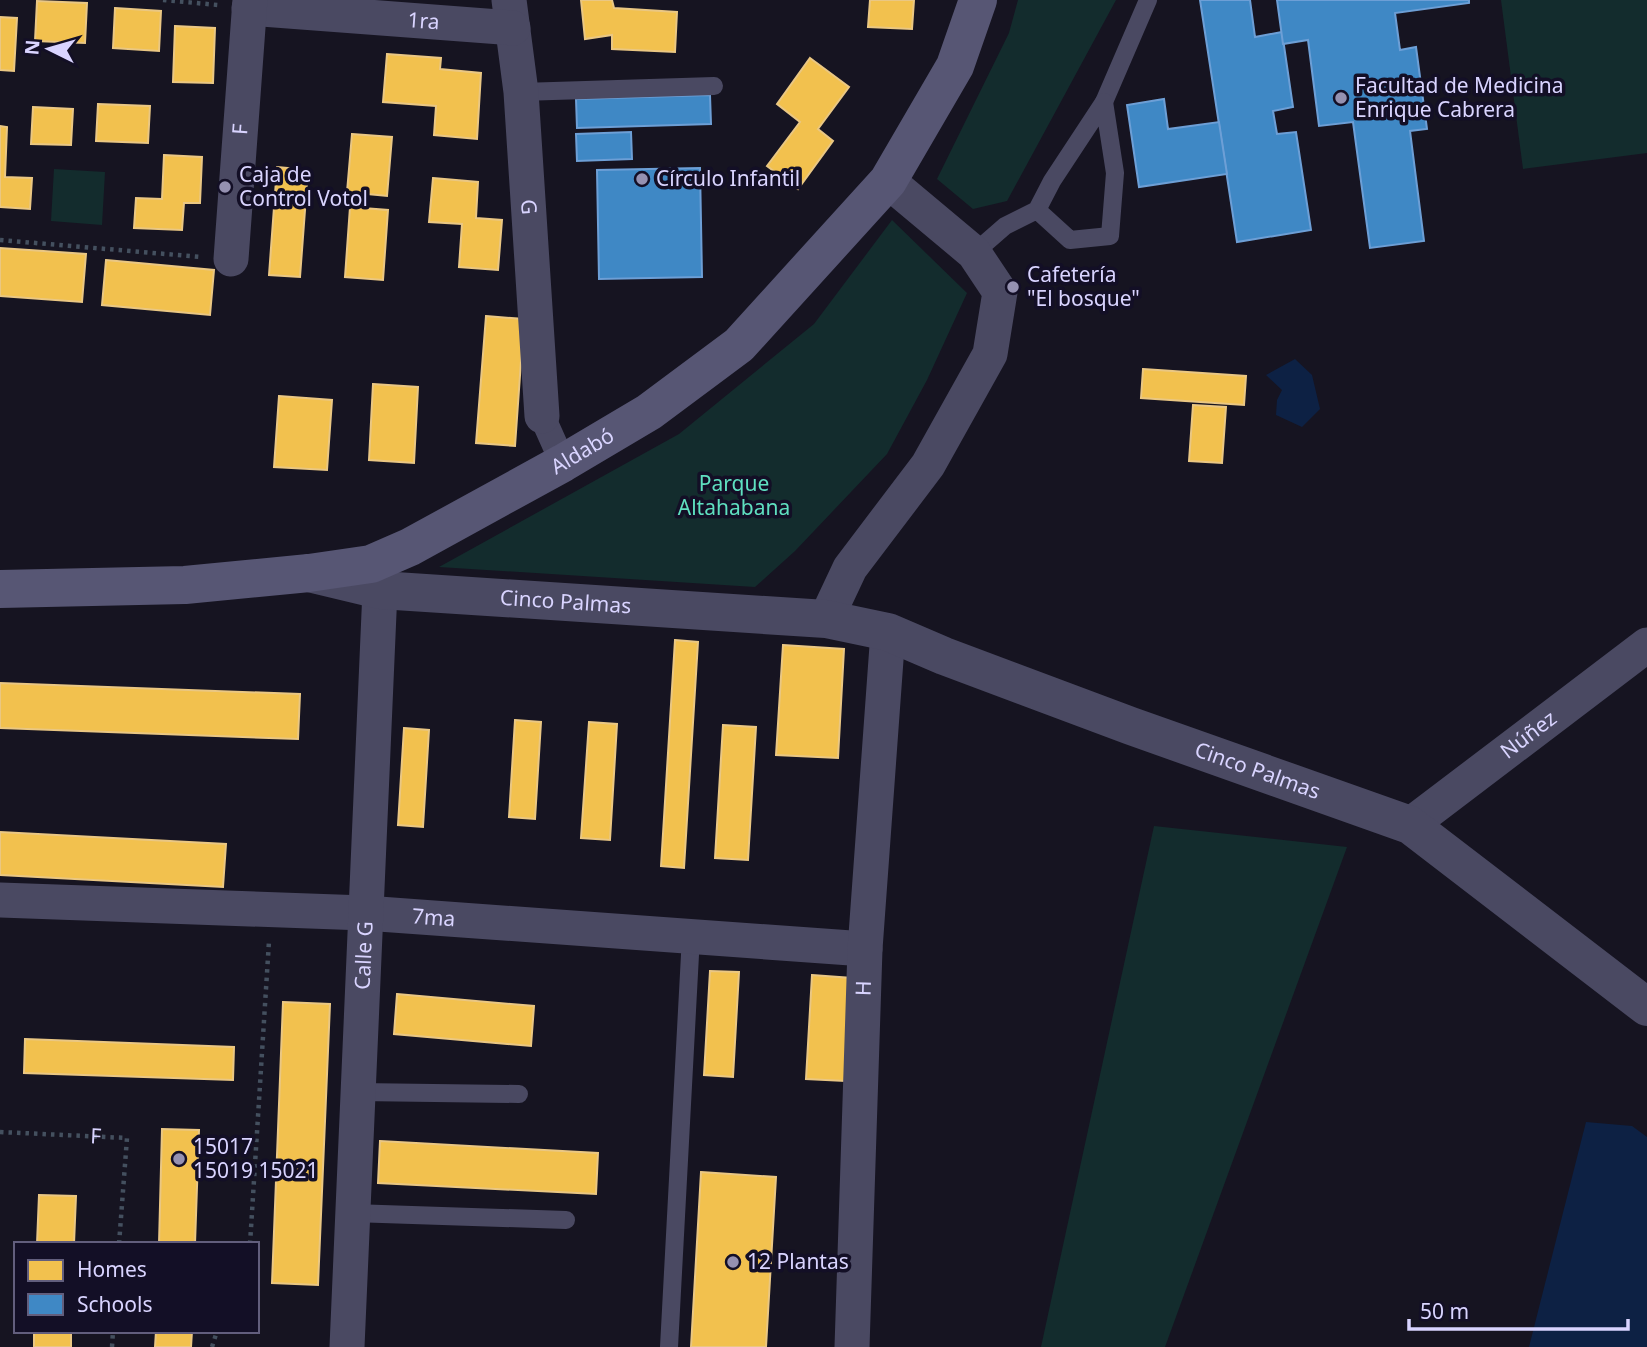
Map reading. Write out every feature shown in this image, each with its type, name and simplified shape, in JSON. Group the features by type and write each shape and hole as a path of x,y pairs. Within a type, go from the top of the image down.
{"main road":[{"name":"Aldabó","path":"0,589 186,584 309,573 376,577 410,547 563,463 649,412 739,345 888,181 955,66 978,0"}],"street":[{"name":"1ra","path":"249,4 511,14"},
{"name":"F","path":"231,259 257,51 249,4"},
{"name":"G","path":"511,14 521,92 542,416"},
{"path":"825,619 850,568 928,465 990,354 1000,292 974,253 888,181"},
{"path":"542,416 563,463"},
{"name":"Cinco Palmas","path":"376,577 825,619 888,632 1106,717 1410,825 1647,1007"},
{"name":"Calle G","path":"347,1347 376,577"},
{"name":"H","path":"852,1347 865,949 888,632"},
{"name":"Núñez","path":"1410,825 1647,645"},
{"name":"7ma","path":"0,900 365,913 865,949"}],"lane":[{"path":"974,253 1004,226 1037,210 1052,181 1104,102 1147,0"},
{"path":"521,92 714,86"},
{"path":"1037,210 1070,240 1110,236 1115,173 1104,102"},
{"path":"669,1347 691,936"},
{"path":"358,1093 519,1094"},
{"path":"352,1213 566,1220"}],"path":[{"path":"163,0 249,4"},
{"path":"0,240 231,259"},
{"path":"250,1242 271,910"},
{"name":"F","path":"0,1132 127,1138 119,1242"}],"green space":[{"path":"1018,0 1116,0 1007,201 973,209 937,179 1009,33"},
{"path":"1501,0 1647,0 1647,153 1523,169"},
{"path":"54,169 105,172 102,225 51,221"},
{"name":"Parque Altahabana","path":"892,220 967,293 927,380 887,454 795,551 755,587 439,567 679,434 814,324"},
{"path":"1154,826 1347,847 1165,1347 1041,1347"}],"water":[{"path":"1295,359 1312,375 1320,409 1302,427 1276,415 1277,400 1282,390 1266,375"},
{"path":"1586,1122 1632,1126 1647,1137 1647,1347 1529,1347"}],"building: Homes":[{"path":"581,0 612,0 614,8 677,12 675,52 612,49 612,35 585,39"},
{"path":"870,0 914,0 912,29 868,27"},
{"path":"37,1 87,3 85,43 35,41"},
{"path":"115,8 161,11 159,51 113,48"},
{"path":"0,17 17,18 14,71 0,70"},
{"path":"175,26 215,28 213,83 173,82"},
{"path":"387,54 441,58 440,69 481,73 477,139 434,135 436,106 383,102"},
{"path":"810,58 849,87 818,129 833,141 798,189 767,166 800,122 777,104"},
{"path":"98,104 150,106 148,143 96,141"},
{"path":"33,107 73,109 71,145 31,144"},
{"path":"0,126 7,127 5,177 32,178 30,209 0,207"},
{"path":"352,134 392,137 387,196 347,192"},
{"path":"164,155 202,157 200,203 184,203 182,230 134,228 136,198 162,199"},
{"path":"277,167 308,170 300,277 269,275"},
{"path":"433,178 478,182 476,218 502,220 498,270 459,267 462,224 429,222"},
{"path":"350,207 388,210 383,280 345,277"},
{"path":"0,248 86,254 82,302 0,296"},
{"path":"106,260 214,270 210,315 102,305"},
{"path":"486,316 524,319 515,446 476,443"},
{"path":"1143,369 1246,376 1244,405 1141,398"},
{"path":"373,384 418,387 414,463 369,460"},
{"path":"279,396 332,400 327,470 274,467"},
{"path":"1193,405 1226,407 1222,463 1189,461"},
{"path":"675,640 698,642 684,868 661,866"},
{"path":"783,645 844,649 838,758 776,755"},
{"path":"0,683 300,694 298,739 0,728"},
{"path":"515,720 541,722 535,819 509,817"},
{"path":"589,722 617,724 610,840 581,838"},
{"path":"723,725 756,727 748,860 715,858"},
{"path":"404,728 429,730 423,827 398,825"},
{"path":"0,832 226,844 223,887 0,875"},
{"path":"710,971 739,972 733,1077 704,1075"},
{"path":"812,975 852,978 845,1081 806,1079"},
{"path":"397,994 534,1006 531,1046 394,1034"},
{"path":"283,1002 330,1004 318,1285 272,1283"},
{"path":"25,1039 234,1047 233,1080 24,1073"},
{"name":"15017 15019 15021","path":"162,1129 199,1130 195,1242 159,1242"},
{"path":"380,1141 598,1153 596,1194 378,1183"},
{"name":"12 Plantas","path":"701,1172 776,1177 766,1347 691,1347"},
{"path":"39,1195 76,1196 74,1242 37,1242"},
{"path":"34,1333 71,1333 71,1347 34,1347"},
{"path":"156,1333 192,1333 191,1347 155,1347"}],"building: Schools":[{"path":"1200,0 1250,0 1255,37 1282,32 1293,107 1273,111 1277,134 1296,132 1311,230 1237,242"},
{"path":"1277,0 1469,0 1469,3 1395,13 1400,50 1416,47 1427,129 1410,131 1424,241 1370,248 1353,122 1319,126 1308,40 1283,44"},
{"path":"710,95 711,124 577,128 576,99"},
{"path":"1164,99 1168,129 1219,122 1227,174 1139,187 1127,105"},
{"path":"631,132 632,159 577,161 576,134"},
{"path":"700,168 702,277 599,279 597,170"}],"place":[{"name":"Facultad de Medicina Enrique Cabrera","path":"1341,98"},
{"name":"Círculo Infantil","path":"642,179"},
{"name":"Caja de Control Votol","path":"225,187"},
{"name":"Cafetería \"El bosque\"","path":"1013,287"},
{"name":"15017 15019 15021","path":"179,1159"},
{"name":"12 Plantas","path":"733,1262"}]}
